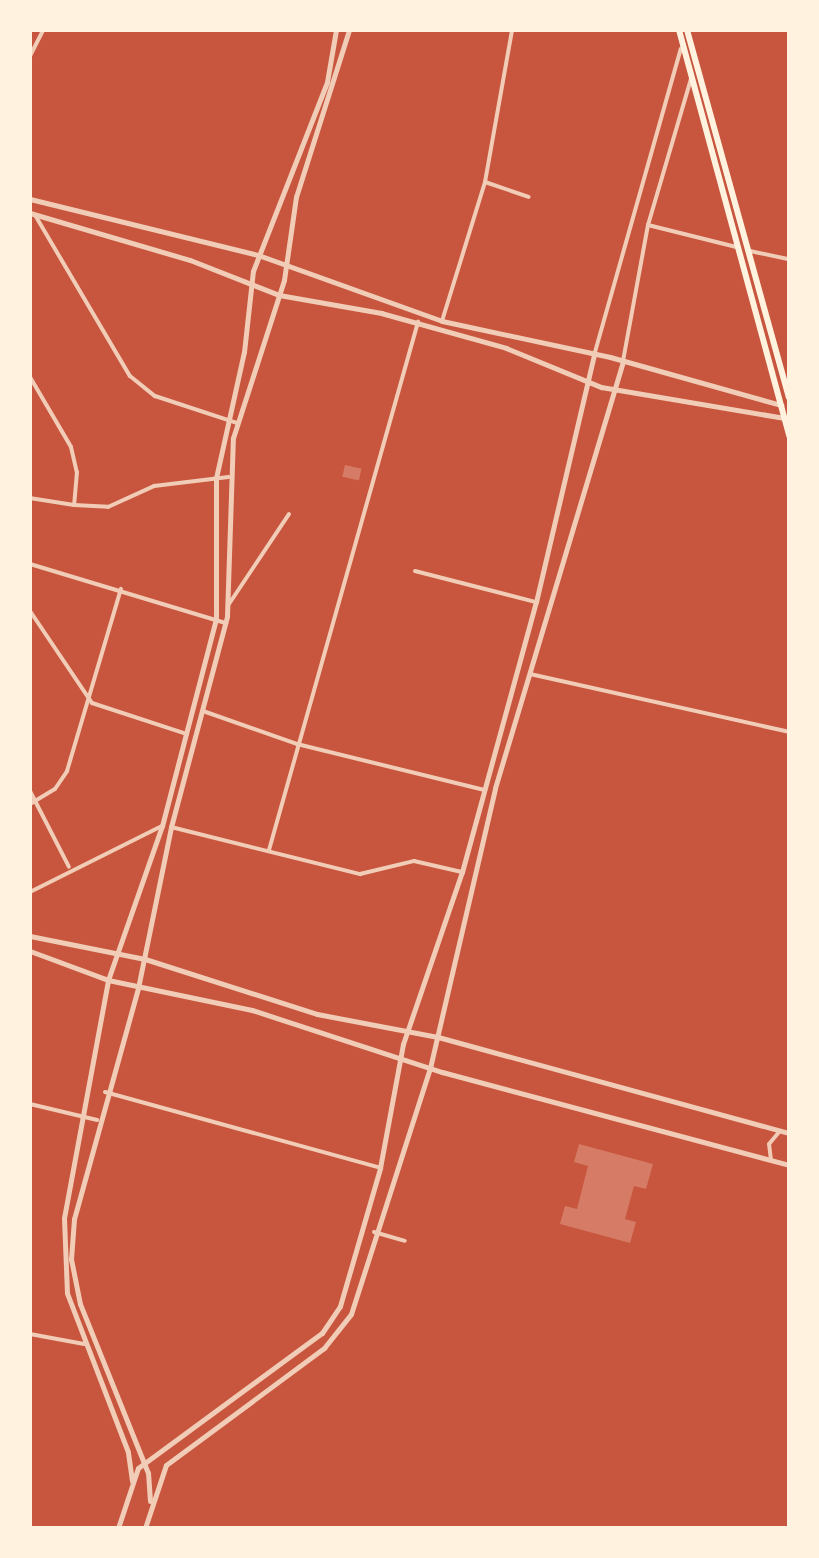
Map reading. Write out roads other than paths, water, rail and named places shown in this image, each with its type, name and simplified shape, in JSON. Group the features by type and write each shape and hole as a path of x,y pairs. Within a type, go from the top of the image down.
{"main road":[{"path":"679,30 789,436"},
{"path":"687,30 789,398"}],"street":[{"path":"30,56 43,30"},
{"path":"132,1481 128,1452 84,1344 62,1251 108,980 162,826 216,619 216,478 258,255 322,96 336,30"},
{"path":"150,1502 144,1463 80,1304 71,1259 97,1120 146,959 171,827 226,623 228,477 237,423 278,295 296,197 349,30"},
{"path":"442,321 485,182 512,30"},
{"path":"118,1528 132,1481 144,1463 336,1316 380,1168 399,1059 462,872 536,602 585,382 682,44"},
{"path":"145,1528 150,1502 176,1455 324,1348 345,1323 430,1068 461,915 527,674 617,390 648,225 692,76"},
{"path":"485,182 529,198"},
{"path":"30,200 258,255 442,321 623,361 781,406"},
{"path":"32,214 278,295 418,322 520,353 585,382 784,418"},
{"path":"32,214 130,376 155,396 237,423"},
{"path":"648,225 789,259"},
{"path":"269,850 418,322"},
{"path":"30,377 32,387 77,460 74,505"},
{"path":"30,498 108,507 154,486 228,477"},
{"path":"229,604 289,514"},
{"path":"30,564 226,623"},
{"path":"414,571 536,602"},
{"path":"33,803 62,780 92,702 121,589"},
{"path":"30,611 92,702 187,734"},
{"path":"527,674 789,732"},
{"path":"203,711 297,744 484,790"},
{"path":"30,791 69,868"},
{"path":"30,892 69,868 162,826"},
{"path":"171,827 360,874 414,861 462,872"},
{"path":"30,936 146,959 317,1014 407,1030 789,1133"},
{"path":"30,951 108,980 305,1024 399,1059 789,1165"},
{"path":"105,1092 380,1168"},
{"path":"30,1104 97,1120"},
{"path":"770,1160 769,1144 780,1131"},
{"path":"374,1232 406,1240"},
{"path":"336,1316 345,1323"},
{"path":"30,1334 84,1344"}]}
